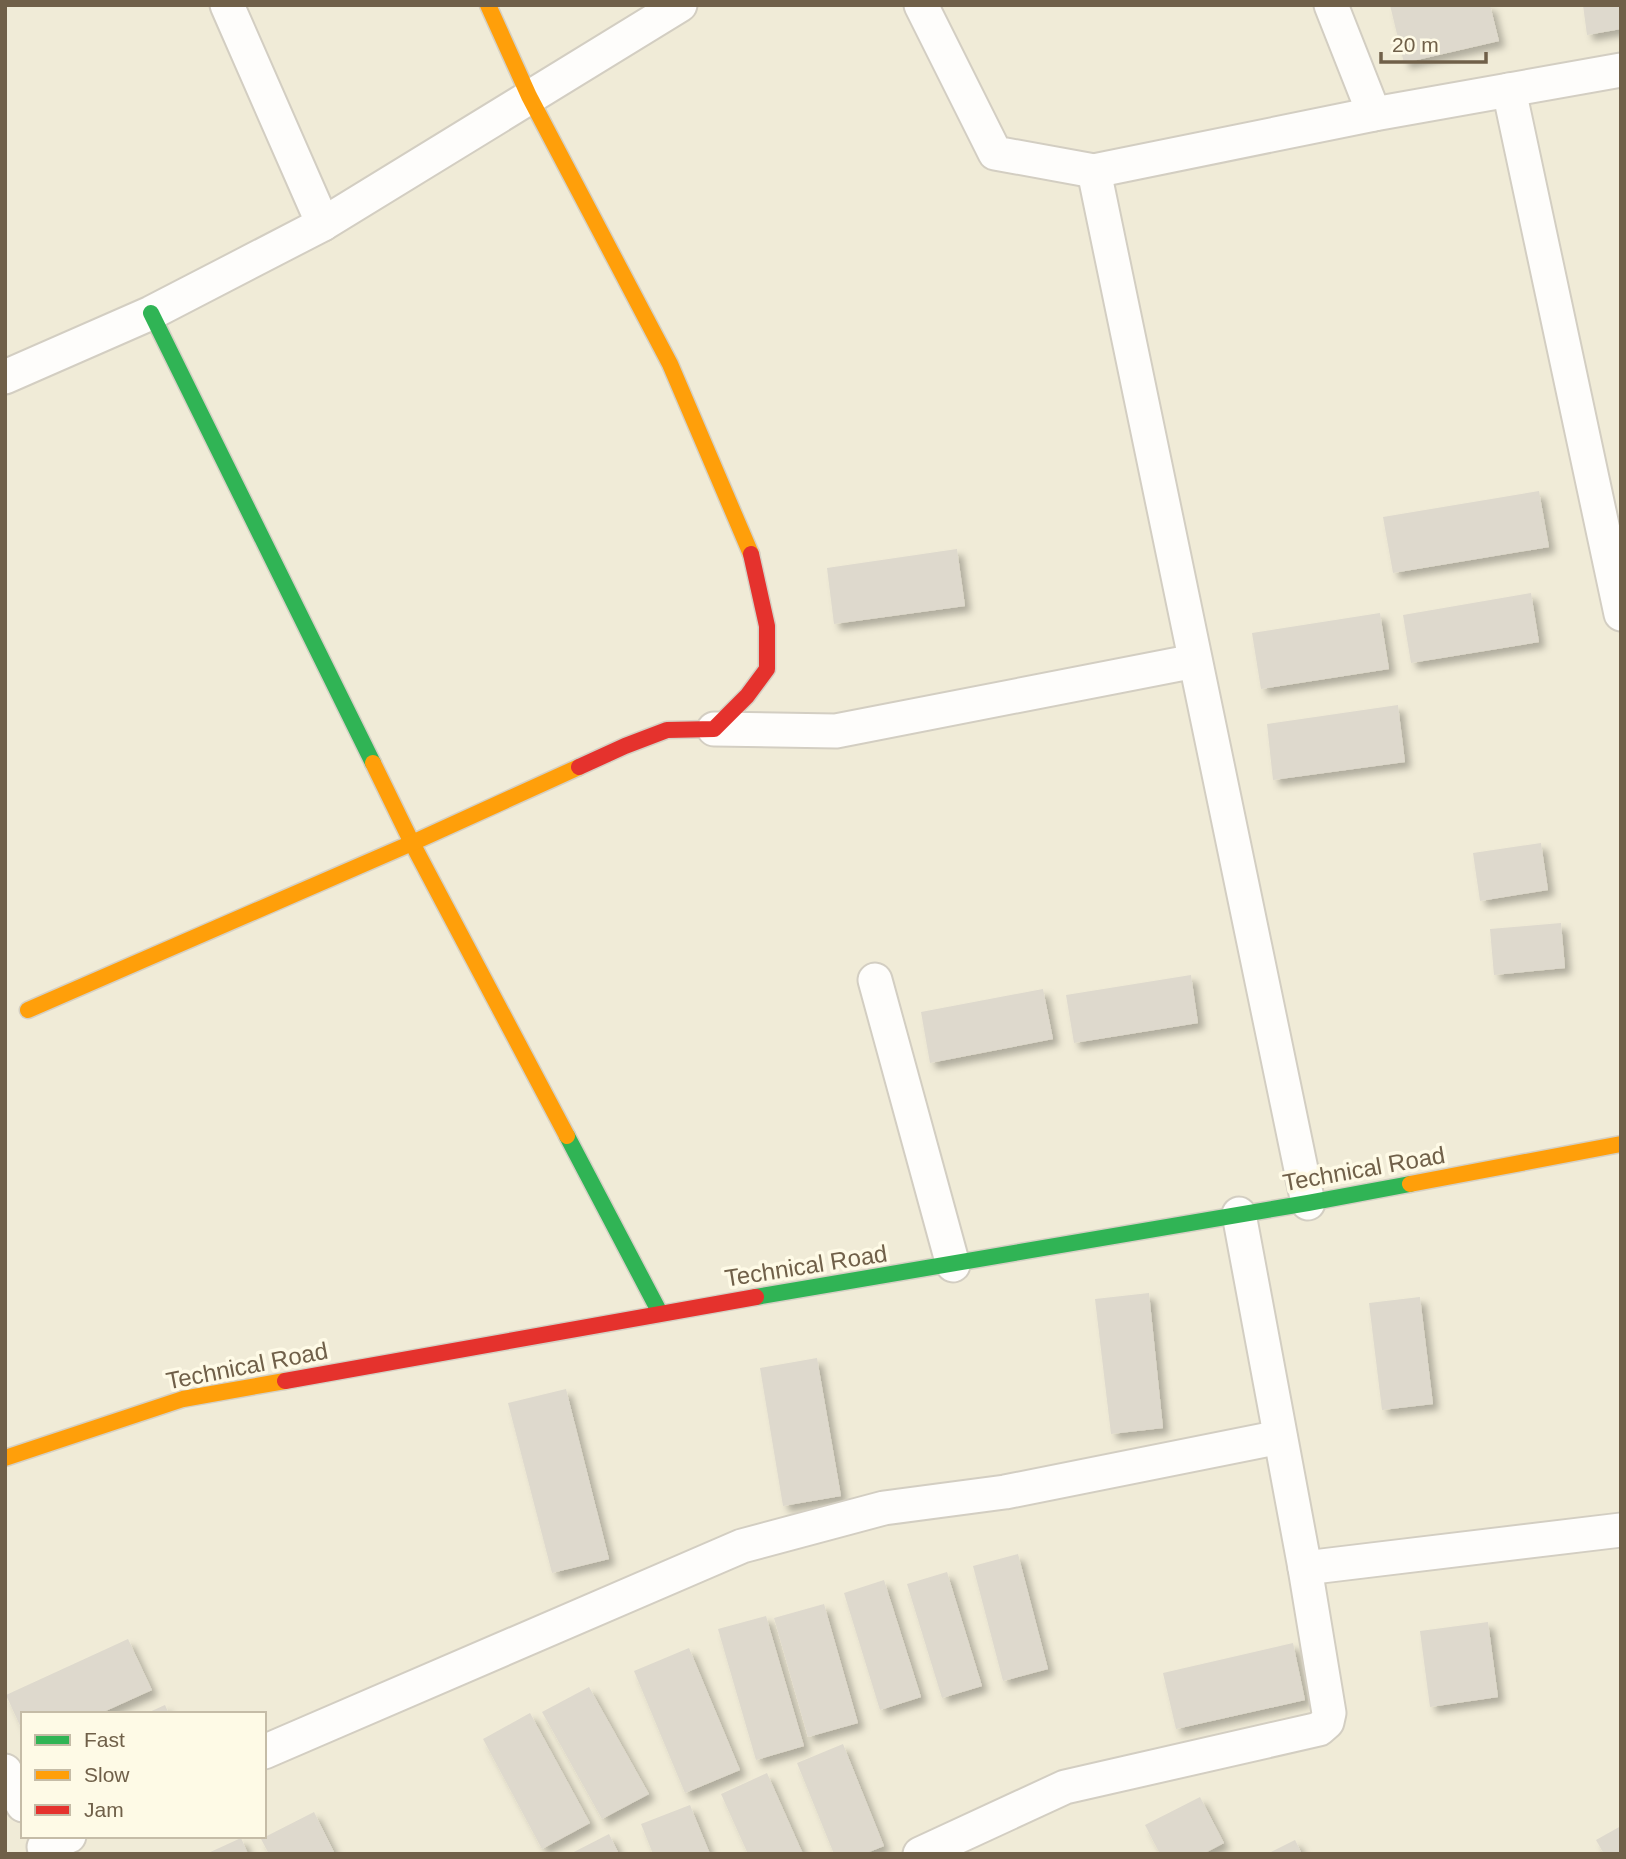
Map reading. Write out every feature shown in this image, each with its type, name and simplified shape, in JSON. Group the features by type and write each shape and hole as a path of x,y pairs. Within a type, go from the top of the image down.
{"street":[{"path":"227,5 323,224"},
{"path":"488,5 530,96 670,364 752,555 767,626 767,669 747,695 714,729"},
{"path":"5,377 151,313 323,224 680,5"},
{"path":"921,5 996,153 1094,171 1374,114 1621,70"},
{"path":"1331,5 1374,114"},
{"path":"1509,90 1621,614"},
{"path":"1094,171 1308,1203"},
{"path":"151,313 412,843 660,1313"},
{"path":"28,1010 412,843 625,746 667,730 836,731 1195,661"},
{"path":"875,979 953,1265"},
{"name":"Technical Road","path":"5,1458 183,1399 660,1313 1308,1203 1621,1144"},
{"path":"920,1854 1065,1787 1319,1729 1327,1722 1329,1713 1305,1567 1239,1214"},
{"path":"266,1751 742,1546 884,1508 1005,1492 1280,1437"},
{"path":"1305,1567 1621,1530"},
{"path":"5,1771 21,1801"}],"shaded area":[{"path":"5,5 1621,5 1621,1854 5,1854"}],"building":[{"path":"1390,5 1490,5 1499,41 1404,63"},
{"path":"1583,5 1621,5 1621,29 1587,35"},
{"path":"1539,491 1549,547 1393,573 1383,517"},
{"path":"957,549 965,606 834,624 827,568"},
{"path":"1531,593 1539,642 1411,663 1403,615"},
{"path":"1380,613 1389,669 1261,689 1252,633"},
{"path":"1398,705 1405,762 1273,780 1267,724"},
{"path":"1541,843 1548,890 1480,901 1473,853"},
{"path":"1561,923 1565,968 1494,975 1490,929"},
{"path":"1191,975 1198,1023 1074,1043 1066,995"},
{"path":"1043,989 1053,1039 930,1063 921,1012"},
{"path":"1149,1293 1163,1428 1111,1434 1095,1299"},
{"path":"1420,1297 1433,1404 1382,1410 1369,1303"},
{"path":"817,1358 841,1496 783,1506 760,1368"},
{"path":"566,1389 609,1559 552,1573 508,1403"},
{"path":"1018,1554 1048,1669 1003,1681 973,1566"},
{"path":"947,1572 982,1686 942,1698 907,1584"},
{"path":"884,1580 921,1697 880,1710 844,1593"},
{"path":"824,1604 858,1723 808,1737 774,1618"},
{"path":"766,1616 804,1746 756,1760 718,1629"},
{"path":"1488,1622 1498,1697 1430,1707 1420,1631"},
{"path":"128,1639 152,1690 103,1712 21,1712 21,1728 6,1695"},
{"path":"1293,1643 1305,1700 1176,1729 1163,1673"},
{"path":"689,1648 740,1770 685,1793 634,1671"},
{"path":"589,1687 649,1794 602,1819 542,1712"},
{"path":"165,1705 168,1712 149,1712"},
{"path":"530,1713 590,1823 542,1849 483,1739"},
{"path":"843,1744 884,1846 864,1854 834,1854 797,1763"},
{"path":"767,1773 803,1854 748,1854 721,1794"},
{"path":"1200,1797 1224,1843 1203,1854 1160,1854 1145,1825"},
{"path":"690,1805 710,1854 653,1854 641,1824"},
{"path":"314,1812 335,1854 269,1854 261,1839"},
{"path":"1621,1826 1621,1854 1604,1854 1596,1840"},
{"path":"609,1834 619,1854 570,1854"},
{"path":"241,1838 248,1854 206,1854"},
{"path":"1295,1840 1302,1854 1267,1854"}],"traffic: fast":[{"path":"151,313 373,763"},
{"path":"567,1136 660,1313"},
{"path":"756,1297 1410,1184"}],"traffic: slow":[{"path":"488,5 529,96 670,364 751,554"},
{"path":"373,763 412,843 567,1136"},
{"path":"28,1010 412,843 579,767"},
{"path":"1410,1184 1621,1144"},
{"path":"5,1458 183,1399 285,1381"}],"traffic: jam":[{"path":"579,767 667,730 714,729 747,696 767,669 767,626 751,554"},
{"path":"285,1381 756,1297"}]}
